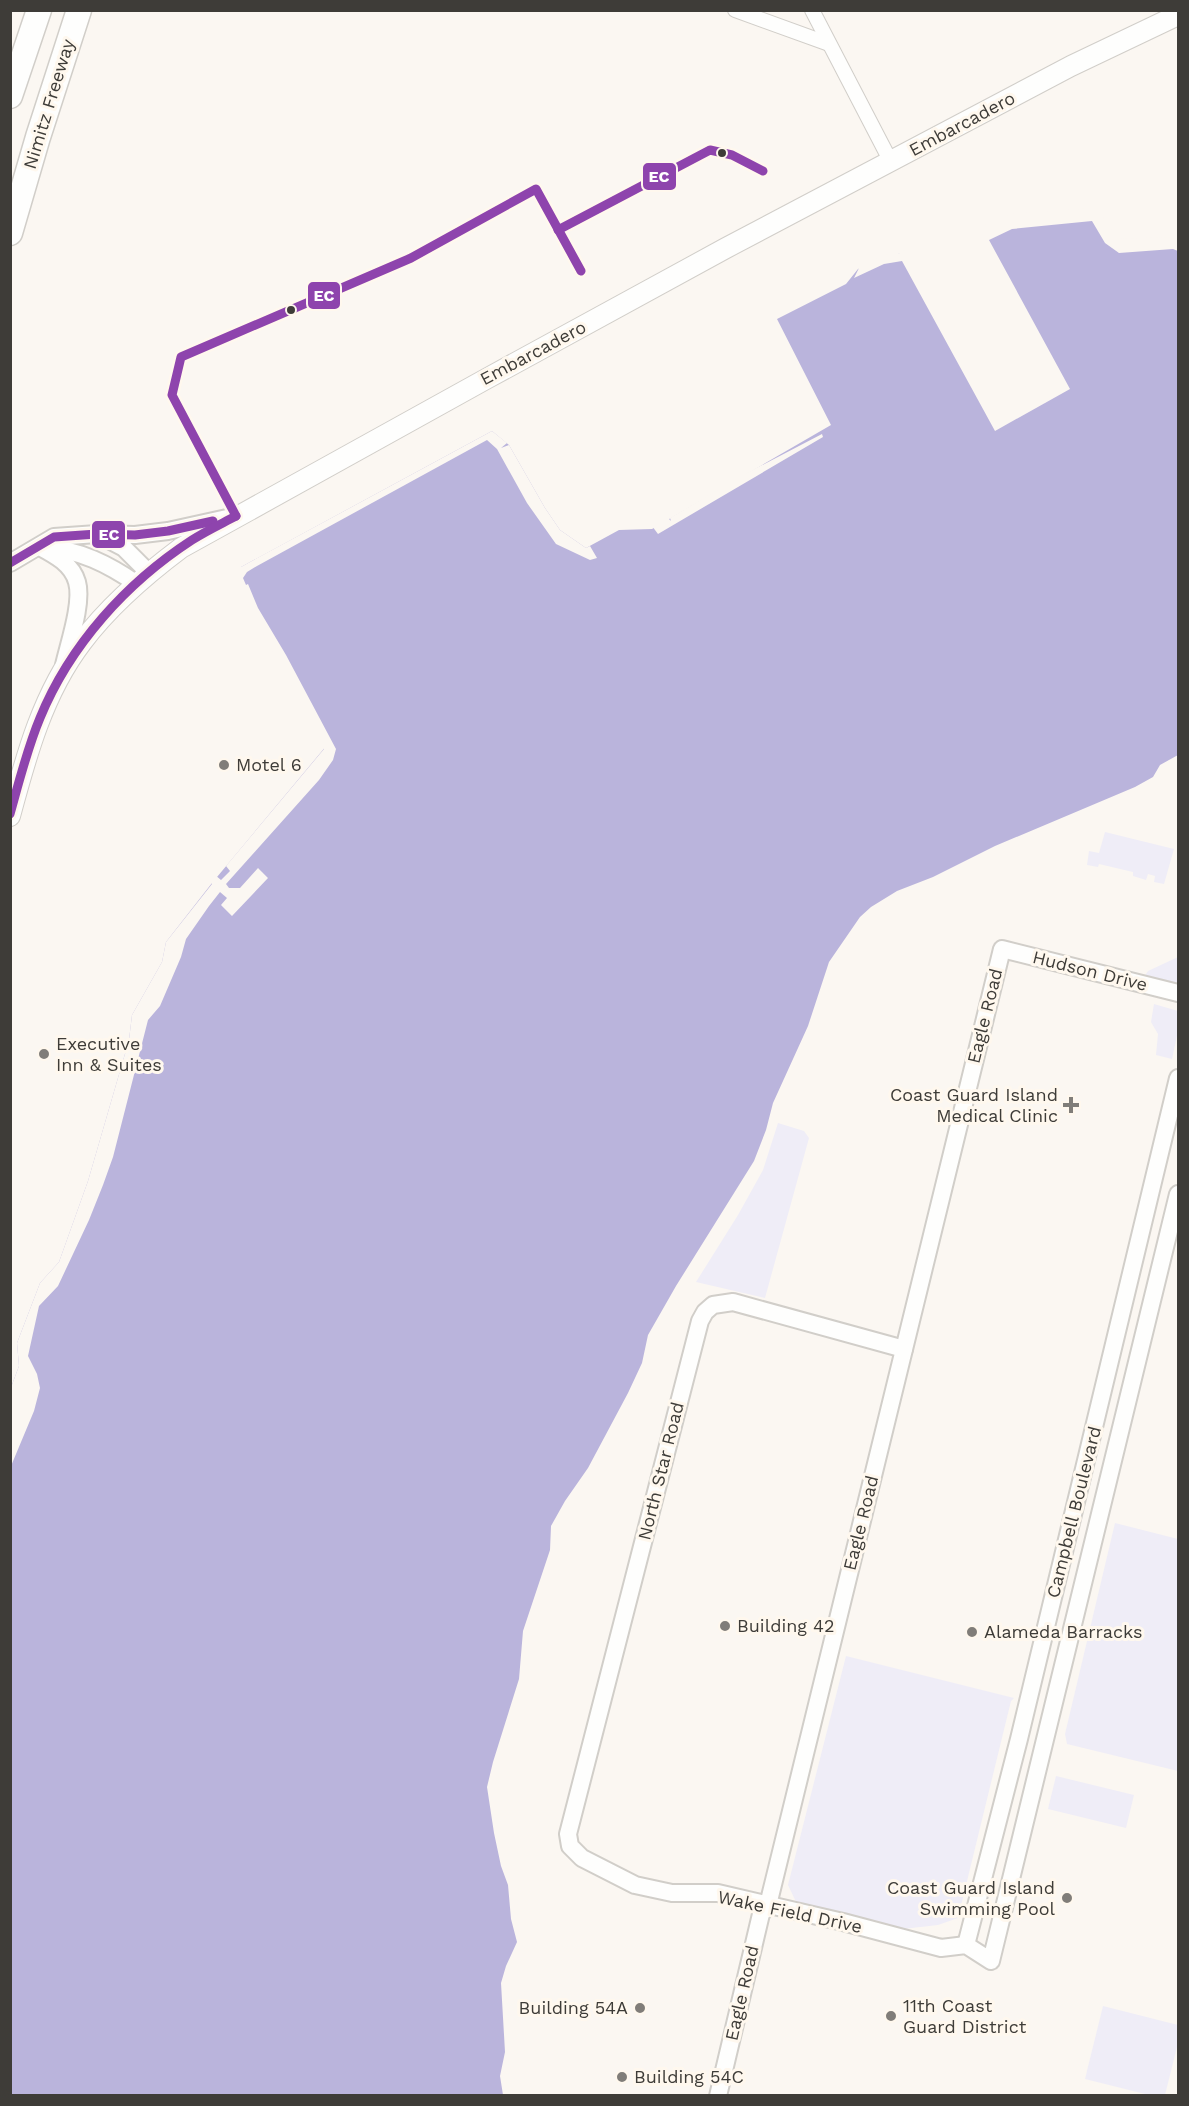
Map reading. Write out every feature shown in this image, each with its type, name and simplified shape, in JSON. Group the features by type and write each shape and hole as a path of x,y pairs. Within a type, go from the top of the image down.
{"highway":[{"name":"Nimitz Freeway","path":"10,96 39,10"},
{"name":"Nimitz Freeway","path":"10,233 41,126 79,10"}],"main road":[{"name":"Embarcadero","path":"10,816 32,740 45,707 62,673 81,643 100,620 143,579 194,539 652,288 1071,66 1179,15"}],"street":[{"path":"735,10 829,44"},
{"path":"812,10 891,162"},
{"path":"10,563 54,537 97,534 135,535 168,531 236,516"},
{"path":"97,534 124,548 143,579"},
{"path":"40,547 66,549 143,579"},
{"path":"40,547 55,555 69,567 77,582 78,602 62,673"},
{"name":"Hudson Drive","path":"1002,949 1179,993"},
{"name":"Eagle Road","path":"718,2096 760,1914 768,1905 1002,949"},
{"name":"Campbell Boulevard","path":"1179,1078 1019,1739 966,1945 991,1961 1179,1194"},
{"name":"North Star Road","path":"568,1834 692,1349 705,1312 713,1305 733,1302 904,1349"},
{"name":"Wake Field Drive","path":"568,1834 570,1846 582,1858 635,1885 672,1893 718,1893 941,1948 966,1945"}],"shaded area":[{"path":"1096,211 1118,242 1178,242 1178,755 1160,765 1153,777 1135,787 995,846 933,877 897,891 871,907 860,917 829,962 808,1026 773,1103 754,1161 648,1335 642,1363 628,1393 588,1468 551,1526 550,1550 523,1631 519,1679 487,1787 501,1866 508,1885 511,1919 517,1942 501,1983 505,2052 500,2076 503,2095 11,2096 10,1390 19,1366 17,1343 40,1283 59,1262 88,1181 129,1040 132,1015 162,962 166,942 327,745 241,579 241,567 492,431 509,445 560,530 586,548 619,530 652,529 831,425 777,319 846,284 858,269 883,259 1011,217"},
{"path":"1105,832 1174,849 1164,884 1154,882 1155,876 1148,874 1146,880 1133,876 1133,872 1099,864 1098,867 1087,865 1089,851 1099,853"},
{"path":"1178,957 1178,985 1144,977 1148,971"},
{"path":"1154,1004 1178,1011 1178,1031 1172,1059 1156,1055 1158,1034 1151,1022"},
{"path":"778,1123 804,1131 809,1138 765,1298 696,1282 763,1170"},
{"path":"1115,1523 1178,1539 1178,1771 1067,1744 1065,1734"},
{"path":"846,1656 1014,1698 1011,1701 958,1918 938,1925 903,1929 797,1904 788,1885"},
{"path":"1056,1776 1134,1795 1126,1828 1048,1809"},
{"path":"1103,2006 1178,2025 1178,2043 1165,2095 1149,2095 1085,2079"}],"pier":[{"path":"1096,208 1119,239 1164,237 1178,239 1178,251 1173,249 1119,253 1105,243 1092,221 1012,229 989,240 1070,389 995,431 902,261 884,264 854,278 861,264 897,251 898,254 910,247 979,224 981,226 1010,214"},
{"path":"492,431 507,443 501,448 509,445 560,530 586,548 590,546 597,558 590,560 556,544 527,503 497,449 487,440 257,566 247,572 243,578 336,749 333,760 319,780 226,884 229,888 240,888 258,868 268,878 232,916 221,905 227,898 220,892 186,939 181,957 160,1006 148,1020 113,1157 103,1185 58,1286 39,1306 28,1356 37,1374 40,1388 34,1411 11,1466 10,1390 19,1366 17,1343 40,1283 59,1262 88,1181 129,1040 132,1015 162,962 166,942 212,884 210,881 215,875 221,880 230,871 226,866 324,749 324,745 245,601 238,580 238,572 241,567 250,562"},
{"path":"822,434 823,437 658,534 652,526 667,517 671,521 670,518 743,475"}],"transit line":[{"name":"EC","path":"558,230 710,150 732,155 763,171"},
{"name":"EC","path":"236,516 172,395 181,357 411,258 536,189 581,271"},
{"name":"EC","path":"10,814 40,718 52,691 84,641 123,596 168,557 192,540 236,516"},
{"name":"EC","path":"10,563 54,537 97,534 135,535 168,531 213,521"}],"place":[{"name":"Motel 6","path":"224,765"},
{"name":"Executive Inn & Suites","path":"44,1054"},
{"name":"Coast Guard Island Medical Clinic","path":"1071,1105"},
{"name":"Building 42","path":"725,1626"},
{"name":"Alameda Barracks","path":"972,1632"},
{"name":"Coast Guard Island Swimming Pool","path":"1067,1898"},
{"name":"Building 54A","path":"640,2008"},
{"name":"11th Coast Guard District","path":"891,2016"},
{"name":"Building 54C","path":"622,2077"}]}
